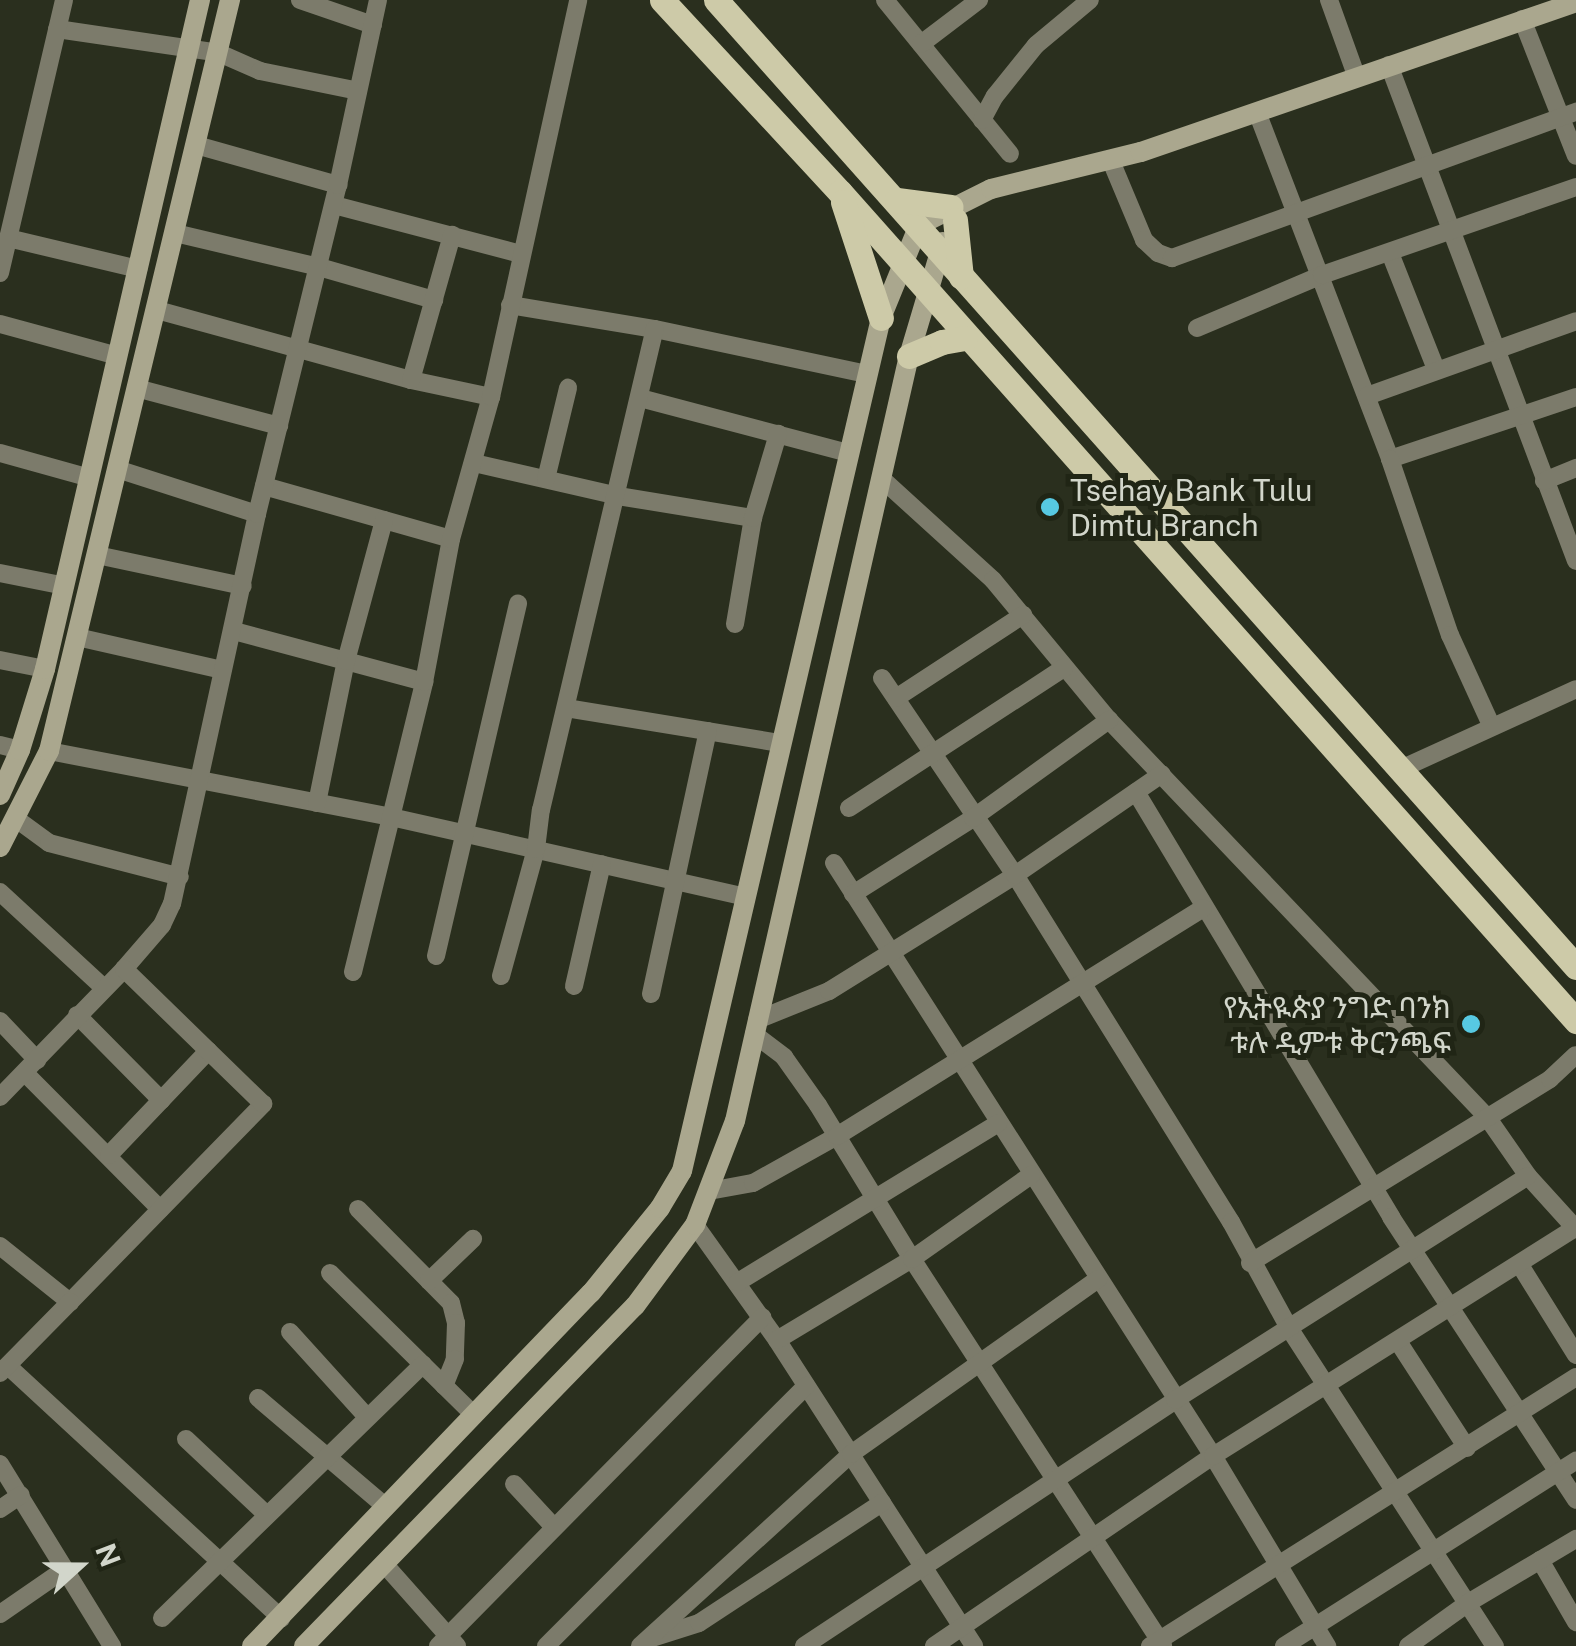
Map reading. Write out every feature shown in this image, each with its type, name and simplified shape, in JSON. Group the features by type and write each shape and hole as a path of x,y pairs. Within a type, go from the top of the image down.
{"main road":[{"path":"0,796 10,748 45,669 200,0"},
{"path":"0,847 48,751 140,389 230,0"},
{"path":"662,0 902,261 966,338 1576,1020"},
{"path":"716,0 1576,967"},
{"path":"252,1646 591,1293 660,1208 682,1171 881,318 919,226 1006,185 1111,162 1576,2"},
{"path":"840,192 881,318"},
{"path":"897,200 957,209"},
{"path":"304,1646 635,1306 695,1226 736,1121 910,356 939,248 957,209"},
{"path":"957,209 961,276"},
{"path":"910,356 942,342 966,338"}],"street":[{"path":"0,273 64,0"},
{"path":"300,0 373,25"},
{"path":"0,1097 162,925 180,876 257,514 334,205 378,0"},
{"path":"353,972 424,682 451,538 492,397 578,0"},
{"path":"885,0 1010,154"},
{"path":"921,44 979,0"},
{"path":"982,120 1069,6 1090,0"},
{"path":"1328,0 1356,75"},
{"path":"1522,19 1569,114 1576,156"},
{"path":"57,29 219,53 260,70 358,91"},
{"path":"1389,65 1497,349 1518,417 1576,562"},
{"path":"1258,112 1367,396 1450,635 1492,725"},
{"path":"1111,162 1144,240 1172,258 1430,168 1569,114"},
{"path":"196,145 338,185"},
{"path":"1198,328 1322,276 1576,187"},
{"path":"334,205 521,254"},
{"path":"175,234 318,267 434,300"},
{"path":"411,380 452,236"},
{"path":"8,238 138,269"},
{"path":"1390,253 1436,369"},
{"path":"510,304 655,328 867,374"},
{"path":"158,310 411,380 492,397"},
{"path":"1367,396 1576,321"},
{"path":"0,324 118,356"},
{"path":"501,976 536,849 655,328"},
{"path":"546,480 568,388"},
{"path":"140,389 279,426"},
{"path":"1390,459 1576,397"},
{"path":"640,398 848,453"},
{"path":"735,624 754,518 778,434"},
{"path":"0,454 90,478"},
{"path":"474,463 618,496 754,518"},
{"path":"1544,481 1576,468"},
{"path":"117,470 257,514"},
{"path":"882,480 962,548 1023,614 1109,720 1487,1117 1528,1176 1576,1229 1328,1388 1213,1456 934,1646"},
{"path":"264,486 451,538"},
{"path":"318,803 346,661 384,520"},
{"path":"97,555 243,586"},
{"path":"0,573 64,586"},
{"path":"436,956 518,603"},
{"path":"896,698 1023,614"},
{"path":"234,631 424,682"},
{"path":"77,638 222,670"},
{"path":"0,660 45,669"},
{"path":"849,808 1064,668"},
{"path":"882,678 1014,876 1231,1222 1250,1263 1290,1328 1495,1646"},
{"path":"1403,768 1576,688"},
{"path":"566,708 780,743"},
{"path":"854,894 973,818 1109,720"},
{"path":"651,994 708,731"},
{"path":"48,751 391,818 746,898"},
{"path":"1162,774 1014,876 891,953 829,991 756,1027 784,1057 837,1136 1157,1644 1576,1376"},
{"path":"1136,792 1373,1186 1576,1500"},
{"path":"15,818 50,843 180,876"},
{"path":"834,863 1213,1456 1328,1646"},
{"path":"574,986 602,864"},
{"path":"0,892 104,988"},
{"path":"710,1191 753,1183 837,1136 1203,908"},
{"path":"124,969 262,1104 4,1370 281,1618"},
{"path":"77,1015 161,1100"},
{"path":"0,1021 31,1066 160,1208"},
{"path":"110,1154 208,1051"},
{"path":"1250,1263 1550,1079 1576,1055"},
{"path":"738,1282 998,1122"},
{"path":"777,1340 912,1259 1031,1175"},
{"path":"804,1646 1175,1400 1528,1176"},
{"path":"358,1209 452,1303 455,1359 444,1386"},
{"path":"695,1226 777,1340 974,1646"},
{"path":"430,1282 473,1239"},
{"path":"3,1255 70,1302"},
{"path":"1520,1265 1576,1354"},
{"path":"330,1273 474,1415"},
{"path":"646,1642 851,1454 1098,1280"},
{"path":"386,1566 448,1643 552,1526 762,1318"},
{"path":"290,1332 367,1417"},
{"path":"1399,1342 1467,1448"},
{"path":"162,1618 422,1364"},
{"path":"546,1646 806,1386"},
{"path":"258,1398 386,1507"},
{"path":"186,1439 266,1514"},
{"path":"1284,1646 1576,1461"},
{"path":"0,1464 110,1645"},
{"path":"514,1484 552,1526"},
{"path":"0,1509 20,1495"},
{"path":"646,1642 699,1623 882,1503"},
{"path":"1408,1646 1468,1603 1576,1539"},
{"path":"1540,1560 1576,1622"},
{"path":"0,1614 66,1569"}],"place":[{"name":"Tsehay Bank Tulu Dimtu Branch","path":"1050,507"},
{"name":"የኢትዪጵያ ንግድ ባንክ ቱሉ ዲምቱ ቅርንጫፍ","path":"1471,1024"}]}
